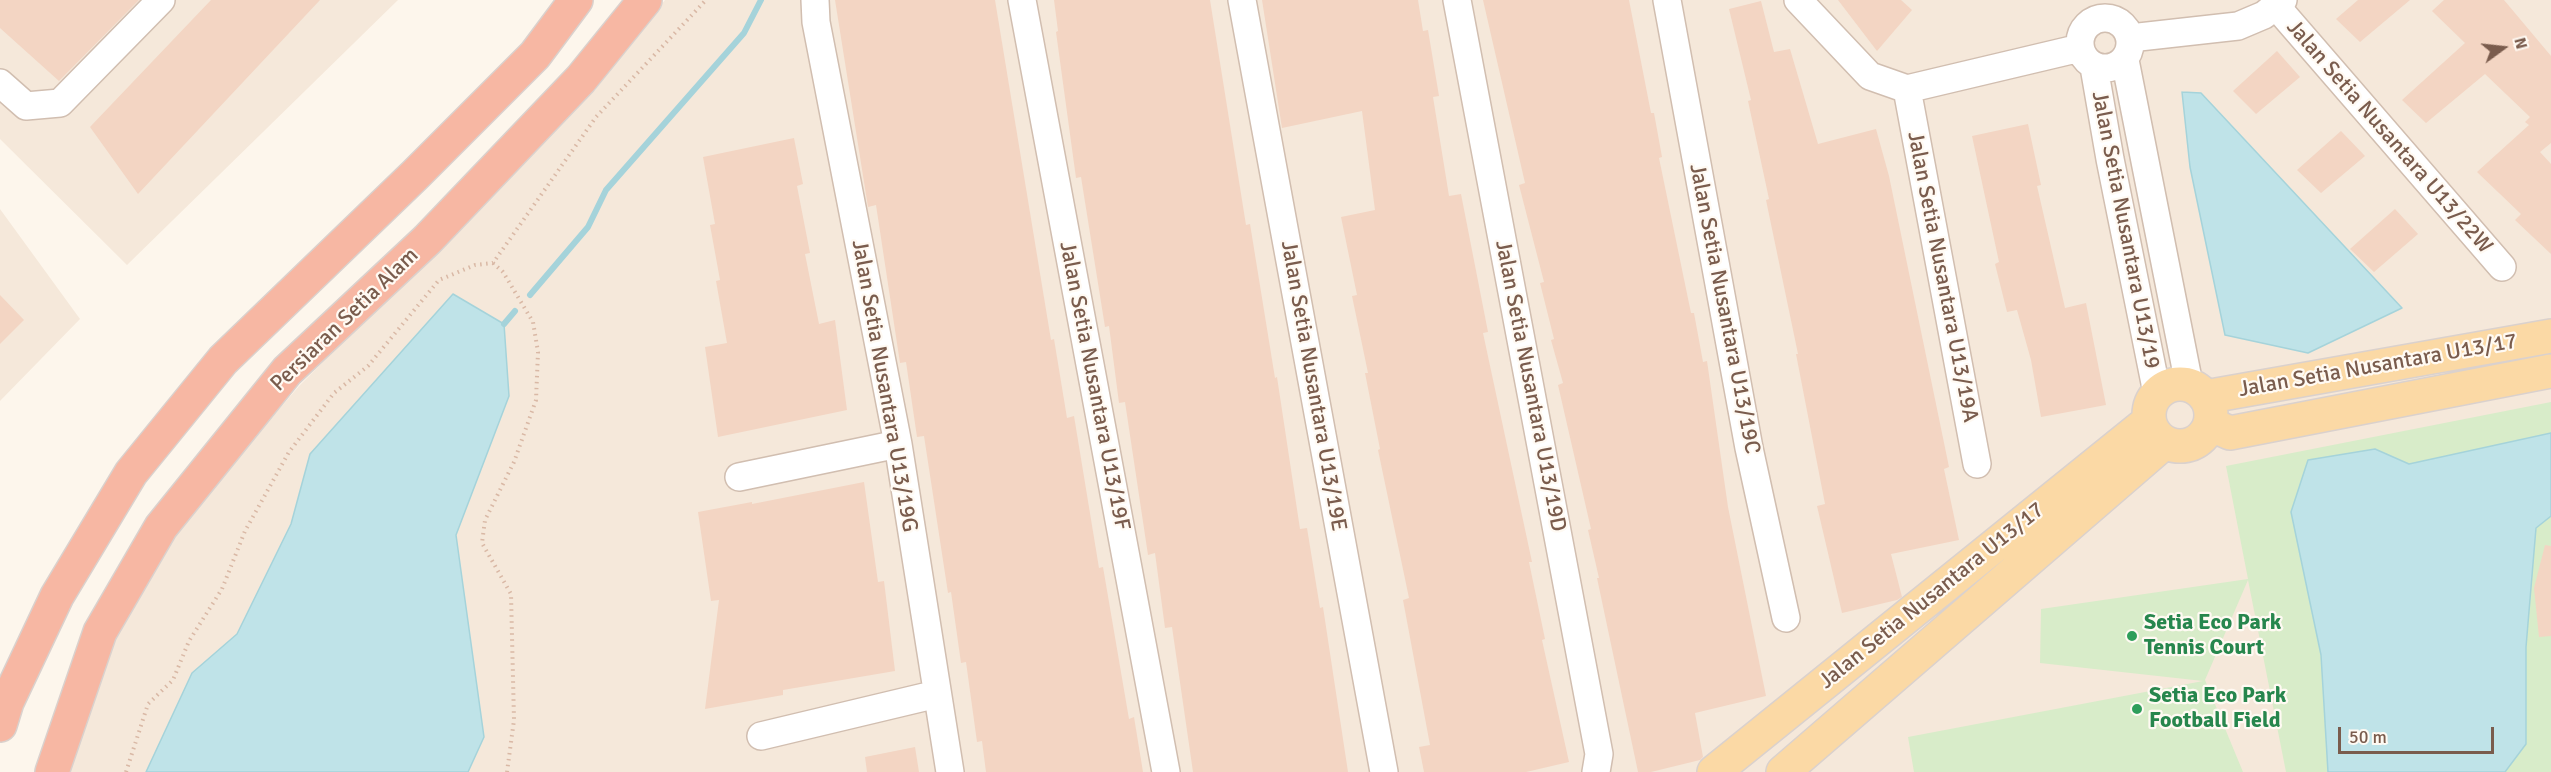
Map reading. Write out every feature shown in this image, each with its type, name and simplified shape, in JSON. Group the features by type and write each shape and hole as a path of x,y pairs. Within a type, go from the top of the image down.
{"highway":[{"path":"0,725 7,702 57,596 131,473 222,360 416,176 535,55 576,0"},
{"name":"Persiaran Setia Alam","path":"52,772 100,632 161,527 287,371 435,232 581,79 645,0"}],"main road":[{"name":"Jalan Setia Nusantara U13/17","path":"2201,402 2551,336"},
{"name":"Jalan Setia Nusantara U13/17","path":"2201,402 2230,433 2551,371"},
{"path":"2168,386 2201,402 2202,436 2192,444 2178,446 2157,419 2168,386"},
{"name":"Jalan Setia Nusantara U13/17","path":"1714,772 2157,419"},
{"name":"Jalan Setia Nusantara U13/17","path":"1783,772 2157,419"}],"street":[{"path":"0,83 26,106 60,103 161,0"},
{"name":"Jalan Setia Nusantara U13/19G","path":"815,0 816,22 898,444 950,772"},
{"name":"Jalan Setia Nusantara U13/19F","path":"1022,0 1166,772"},
{"name":"Jalan Setia Nusantara U13/19E","path":"1242,0 1384,772"},
{"name":"Jalan Setia Nusantara U13/19D","path":"1457,0 1599,754 1596,772"},
{"name":"Jalan Setia Nusantara U13/19C","path":"1667,0 1749,448 1786,618"},
{"path":"1798,0 1870,76 1907,89 2087,57 2111,68 2127,49 2128,32 2102,9 2083,31 2087,57"},
{"path":"2127,49 2238,26 2264,15 2280,3"},
{"name":"Jalan Setia Nusantara U13/22W","path":"2280,3 2502,267"},
{"name":"Jalan Setia Nusantara U13/19","path":"2127,49 2201,402"},
{"name":"Jalan Setia Nusantara U13/19","path":"2087,57 2110,159 2157,419"},
{"name":"Jalan Setia Nusantara U13/19A","path":"1907,89 1977,464"},
{"path":"739,477 898,444"},
{"path":"761,736 937,694"}],"path":[{"path":"493,263 596,117 706,0"},
{"path":"126,772 148,704 174,680 189,640 222,590 245,531 289,452 334,393 368,366 440,280 475,265 493,263 503,272 533,322 538,352 536,400 513,462 485,520 482,543 512,594 514,720 507,772"}],"shaded area":[{"path":"0,0 398,0 127,265 0,139"},
{"path":"665,0 2551,0 2551,772 68,772 110,643 172,533 300,385 595,90"},
{"path":"0,209 80,319 0,401"}],"green space":[{"path":"2551,402 2551,544 2545,618 2551,628 2551,772 2286,772 2248,580 2205,680 2243,772 1914,772 1908,737 2203,681 2040,663 2041,609 2248,579 2226,466"}],"water":[{"path":"2182,92 2201,93 2402,308 2308,353 2225,335 2190,167"},
{"path":"453,294 504,324 509,396 456,535 484,737 468,772 146,772 192,673 237,634 291,524 310,454"},
{"path":"2551,433 2551,516 2536,528 2526,647 2526,744 2505,772 2328,772 2321,655 2291,512 2308,460 2375,449 2409,464"}],"building":[{"path":"0,0 139,0 59,81 0,28"},
{"path":"211,0 320,0 138,194 90,127"},
{"path":"835,0 995,0 1051,340 1054,339 1067,418 1074,416 1099,568 1103,567 1129,719 1134,717 1143,772 986,772 982,741 977,742 966,662 961,663 951,592 948,593 924,436 917,437 906,362 900,363 876,205 868,207"},
{"path":"1054,0 1210,0 1246,225 1250,224 1275,378 1277,377 1300,529 1307,528 1320,608 1323,607 1348,772 1193,772 1172,627 1165,628 1155,553 1148,555 1125,402 1119,403 1109,326 1105,327 1081,177 1076,178 1056,32 1058,31"},
{"path":"1262,0 1418,0 1423,31 1428,30 1439,96 1433,97 1449,196 1461,194 1488,332 1483,333 1532,562 1529,562 1545,639 1542,640 1569,762 1526,772 1424,772 1419,747 1430,745 1403,600 1409,598 1378,450 1380,449 1365,373 1368,373 1352,296 1357,295 1341,217 1375,210 1362,111 1282,128"},
{"path":"1483,0 1629,0 1651,113 1654,113 1662,157 1659,158 1691,313 1694,313 1703,362 1707,361 1728,507 1766,696 1695,713 1703,757 1700,760 1651,772 1638,772 1597,578 1599,578 1588,530 1591,529 1558,385 1563,383 1551,340 1554,339 1540,283 1544,282 1519,185 1525,183"},
{"path":"1838,0 1901,0 1912,10 1877,51"},
{"path":"2358,0 2410,0 2360,42 2336,19"},
{"path":"2444,0 2504,0 2551,56 2551,143 2540,152 2551,164 2551,254 2515,220 2521,214 2477,172 2529,125 2525,122 2530,117 2485,74 2426,123 2402,100 2465,43 2432,11"},
{"path":"1761,1 1774,52 1790,49 1818,144 1876,129 1889,176 1949,467 1944,469 1959,540 1891,554 1902,597 1842,613 1817,506 1825,504 1796,354 1798,354 1766,200 1769,199 1748,101 1751,100 1729,9"},
{"path":"2277,51 2300,77 2256,114 2233,91"},
{"path":"2028,124 2041,185 2037,186 2065,308 2086,303 2106,405 2041,417 2031,360 2017,310 2007,312 1995,264 1999,262 1972,136"},
{"path":"2341,131 2365,156 2321,193 2297,170"},
{"path":"794,138 803,184 797,186 810,253 805,254 819,324 835,320 847,410 718,437 705,347 727,343 716,281 720,280 710,225 715,224 703,157"},
{"path":"2395,209 2418,234 2374,272 2350,249"},
{"path":"0,295 24,320 0,344"},
{"path":"864,482 878,582 884,581 895,671 783,690 783,695 705,709 719,600 711,601 698,512"},
{"path":"2545,545 2551,546 2551,636 2539,637 2534,588"},
{"path":"915,747 919,772 867,772 865,757"}],"waterway":[{"path":"530,295 588,227 606,190 744,33 761,0"},
{"path":"504,324 515,311"}],"place":[{"name":"Setia Eco Park Tennis Court","path":"2132,636"},
{"name":"Setia Eco Park Football Field","path":"2137,709"}]}
